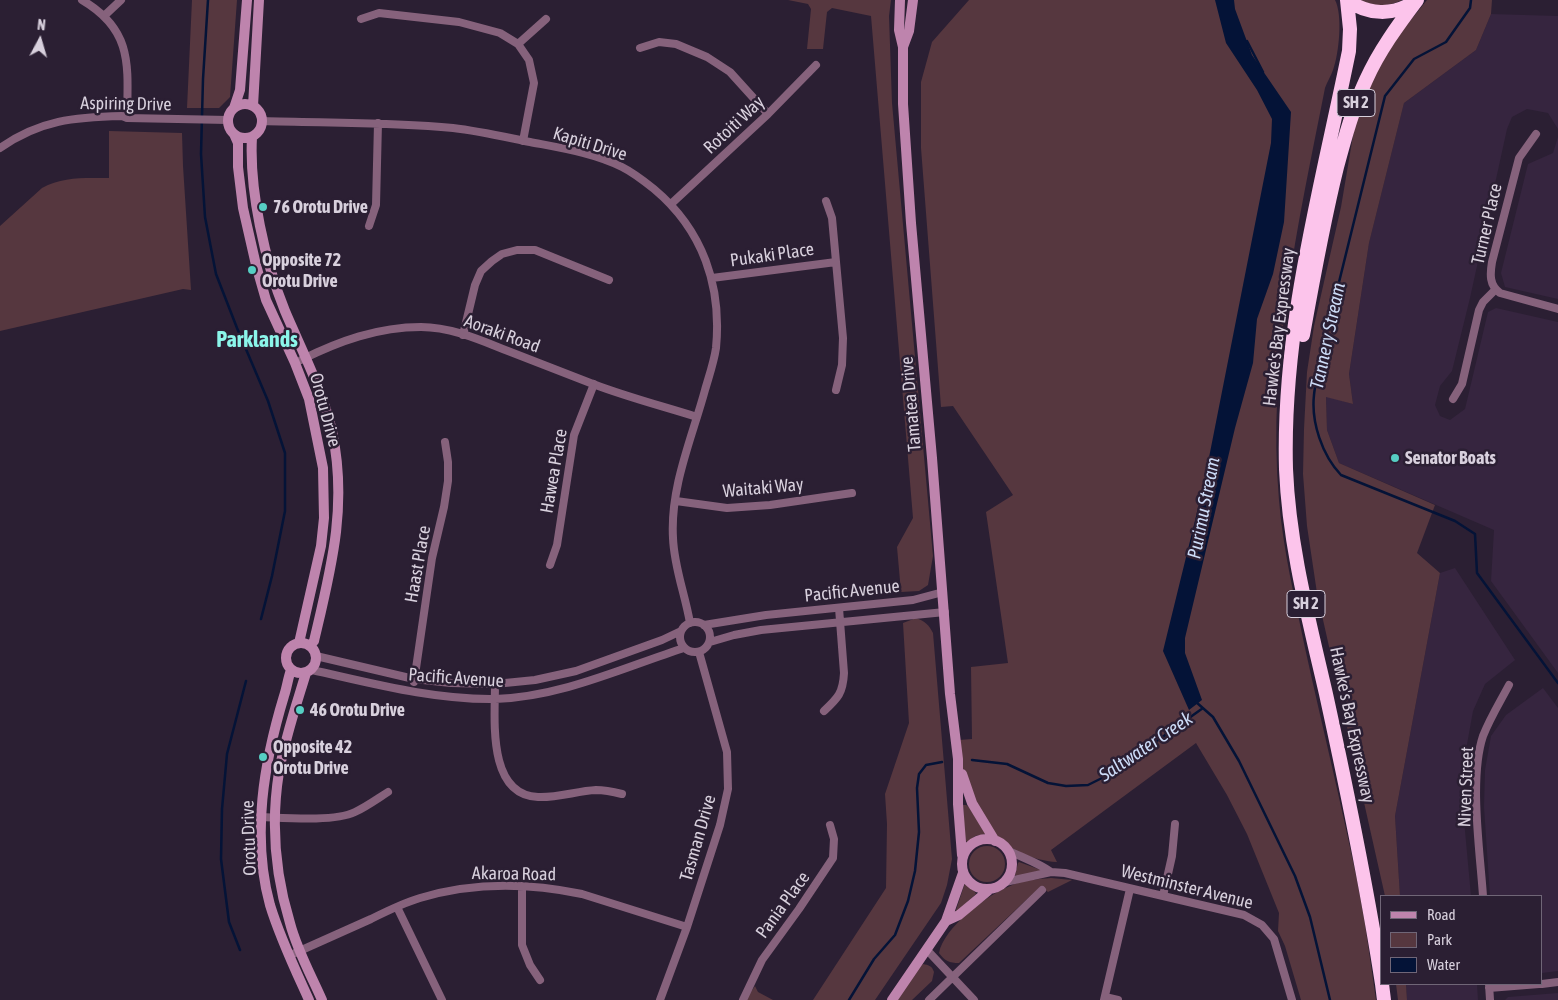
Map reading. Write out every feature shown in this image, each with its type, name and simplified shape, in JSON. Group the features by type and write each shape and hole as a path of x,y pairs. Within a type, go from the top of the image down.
{"highway":[{"path":"1347,0 1367,10 1390,12 1405,7 1417,0"},
{"name":"Hawke's Bay Expressway","path":"1347,0 1350,29 1349,51 1303,267 1291,356 1286,468 1290,519 1299,574 1359,847 1380,972"},
{"name":"Hawke's Bay Expressway","path":"1380,923 1303,555 1297,509 1294,426 1302,336 1324,220 1348,128 1357,100 1373,65 1391,35 1417,0"},
{"name":"Hawke's Bay Expressway","path":"1382,985 1384,1000"},
{"path":"1390,985 1392,1000"}],"street":[{"path":"82,0 104,16 122,42 127,59 127,118"},
{"path":"104,16 121,0"},
{"path":"234,108 243,104 253,106 261,114 260,130 252,137 243,138 234,134 228,120 240,90 247,0"},
{"path":"253,106 259,0"},
{"name":"Tamatea Drive","path":"900,0 899,30 902,47 902,104 945,612 950,694 958,758 958,804 962,855"},
{"name":"Tamatea Drive","path":"902,47 909,31 913,0"},
{"path":"361,19 378,13 421,16 459,22 500,33 518,44 529,60 534,83 524,141"},
{"path":"518,44 546,19"},
{"path":"640,48 659,42 676,44 707,57 730,72 768,114"},
{"name":"Rotoiti Way","path":"670,204 768,114 816,64"},
{"name":"Aspiring Drive","path":"0,148 29,130 64,119 122,116 127,118 228,120"},
{"name":"Kapiti Drive","path":"262,120 378,123 454,128 524,141 579,153 622,167 642,179 670,204 695,236 712,278 716,302 716,351 682,466 672,537 674,558 690,623"},
{"path":"369,226 376,204 378,123"},
{"name":"Orotu Drive","path":"234,134 238,143 238,166 243,208 256,265 266,300 295,363 309,399 323,468 325,494 321,546 298,643"},
{"name":"Turner Place","path":"1536,134 1519,158 1490,276 1495,290 1500,293 1558,309"},
{"name":"Orotu Drive","path":"252,137 251,154 266,249 285,310 318,385 332,432 339,484 337,537 332,565 314,640 310,646"},
{"name":"Pukaki Place","path":"826,201 832,218 843,351 836,390"},
{"path":"463,335 475,285 481,271 502,254 517,250 535,250 609,280"},
{"name":"Pukaki Place","path":"712,278 836,262"},
{"path":"1454,399 1462,384 1479,310 1483,302 1495,290"},
{"name":"Aoraki Road","path":"295,363 343,342 383,330 432,328 463,335 594,384 697,417"},
{"name":"Hawea Place","path":"550,565 557,545 574,435 594,384"},
{"name":"Haast Place","path":"412,692 432,558 448,481 448,462 444,442"},
{"name":"Waitaki Way","path":"676,501 727,508 770,505 852,493"},
{"name":"Pacific Avenue","path":"704,625 766,615 914,600 943,592"},
{"path":"824,711 842,692 844,684 838,608"},
{"name":"Pacific Avenue","path":"710,642 761,630 945,612"},
{"path":"695,622 704,625 710,633 710,642 699,652 688,651 680,640 681,632 690,623 695,622"},
{"name":"Pacific Avenue","path":"316,656 414,679 451,683 495,684 535,680 576,671 681,632"},
{"path":"298,643 310,646 316,656 315,666 301,674 291,670 286,660 286,654 289,649 298,643"},
{"name":"Pacific Avenue","path":"309,671 412,692 495,699 564,688 684,648"},
{"name":"Tasman Drive","path":"660,1000 687,927 720,825 728,789 727,752 699,652"},
{"name":"Orotu Drive","path":"291,670 273,732 264,782 262,817 265,874 270,903 289,956 309,1000"},
{"name":"Orotu Drive","path":"309,671 285,743 279,772 275,818 278,873 290,924 322,1000"},
{"path":"495,684 497,752 503,774 513,787 538,797 596,790 622,794"},
{"name":"Niven Street","path":"1483,895 1477,806 1478,757 1491,717 1509,685"},
{"name":"Tamatea Drive","path":"958,758 972,803 995,841"},
{"path":"262,817 322,818 348,815 388,792"},
{"path":"1163,896 1172,856 1175,824"},
{"name":"Pania Place","path":"743,1000 762,960 833,858 834,839 830,825"},
{"path":"892,1000 946,921 963,873 962,855 974,842 981,840 995,841 1007,850 1011,856 1012,869 1005,882 989,890 959,915 946,921"},
{"name":"Westminster Avenue","path":"1007,850 1052,872"},
{"name":"Westminster Avenue","path":"1005,882 1052,872 1244,915 1262,925 1276,945 1292,1000"},
{"path":"963,873 973,885 989,890"},
{"name":"Akaroa Road","path":"289,956 419,898 460,888 498,885 547,888 582,894 687,927"},
{"path":"522,886 522,945 530,965 540,980"},
{"path":"1118,1000 1105,998 1130,889"},
{"path":"929,1000 1042,890"},
{"path":"397,907 442,1000"},
{"path":"927,950 974,1000"},
{"path":"1543,984 1558,982"},
{"path":"1490,1000 1489,986 1515,985"}],"shaded area":[{"path":"1491,14 1558,16 1558,129 1548,113 1527,109 1512,117 1507,129 1452,371 1440,386 1435,405 1440,416 1450,420 1465,409 1488,312 1496,308 1558,322 1558,673 1491,581 1494,530 1339,463 1327,430 1326,396 1353,404 1349,374 1369,243 1404,103 1476,50"},
{"path":"1558,137 1558,299 1505,287 1501,273 1528,164 1553,153"},
{"path":"1455,568 1515,660 1485,684 1473,711 1462,779 1471,895 1400,895 1395,816 1440,573"},
{"path":"1543,688 1558,708 1558,971 1543,973 1543,895 1490,895 1484,807 1485,770 1491,736 1506,715"},
{"path":"1406,985 1477,985 1478,1000 1407,1000"},
{"path":"1558,993 1558,1000 1505,1000 1508,997"}],"green space":[{"path":"192,0 237,0 230,97 219,108 187,108"},
{"path":"788,0 891,0 889,16 892,103 933,556 928,585 919,591 901,592 897,547 913,518 871,16 832,8 827,12 823,49 807,49 811,9 808,4"},
{"path":"969,0 1335,0 1339,15 1337,54 1333,70 1325,88 1287,293 1277,396 1276,448 1279,500 1286,556 1357,880 1376,1000 1301,1000 1285,946 1278,931 1279,913 1247,834 1227,795 1196,743 1051,850 1057,862 1028,856 1010,847 995,835 982,818 964,779 959,740 972,739 971,667 1008,663 986,512 1013,495 953,406 941,407 921,148 921,82 932,42"},
{"path":"1360,0 1402,0 1392,4 1381,5 1370,4"},
{"path":"1427,0 1492,0 1491,14 1476,50 1404,103 1369,243 1349,374 1353,404 1326,397 1327,430 1339,463 1435,505 1417,553 1440,573 1395,816 1400,895 1385,895 1317,593 1307,526 1303,474 1307,372 1314,326 1341,207 1355,124 1370,85 1401,32"},
{"path":"109,131 182,133 191,290 183,289 0,331 0,226 42,188 50,184 75,178 109,178"},
{"path":"916,618 922,620 933,633 952,859 947,885 941,903 875,1000 813,1000 886,888 887,824 885,794 909,723 903,623"},
{"path":"963,805 969,807 986,834 975,836 968,842 965,841"},
{"path":"987,846 994,847 1000,851 1004,857 1004,871 1000,877 994,881 987,882 980,881 974,877 970,871 969,864 970,857 974,851 980,847"},
{"path":"1019,862 1041,871 1017,876 1015,875"},
{"path":"1051,878 1072,880 1048,892 1041,886 959,963 948,961 939,953 949,933 979,904 1001,890 1020,882"},
{"path":"965,883 976,894 955,913"},
{"path":"923,964 930,966 933,970 932,981 912,1000 894,1000 919,967"},
{"path":"1396,985 1406,985 1407,1000 1398,1000"},
{"path":"755,986 758,992 773,1000 745,1000"}],"water":[{"path":"1215,0 1234,0 1235,9 1252,55 1291,112 1284,222 1273,274 1257,319 1253,363 1235,428 1185,638 1185,653 1202,700 1189,710 1163,651 1203,488 1271,143 1272,119 1257,90 1226,43"}],"waterway":[{"path":"208,0 201,154 205,217 216,274 268,401 285,453 285,511 261,619"},
{"name":"Tannery Stream","path":"1471,0 1470,8 1446,42 1414,59 1385,96 1319,363 1314,395 1314,416 1323,448 1341,475 1455,521 1475,534 1477,573 1558,683"},
{"name":"Purimu Stream","path":"1247,41 1263,72"},
{"path":"240,950 229,922 221,859 222,809 227,754 246,681"},
{"name":"Purimu Stream","path":"1196,702 1213,717 1239,761 1295,876 1310,917 1330,1000"},
{"name":"Saltwater Creek","path":"972,760 1007,764 1048,783 1066,786 1088,785 1112,773 1203,708"},
{"name":"Saltwater Creek","path":"849,1000 874,959 895,935 908,901 915,871 919,832 917,788 919,774 926,765 942,762"}],"place":[{"name":"76 Orotu Drive","path":"263,207"},
{"name":"Opposite 72 Orotu Drive","path":"252,270"},
{"name":"Senator Boats","path":"1395,458"},
{"name":"46 Orotu Drive","path":"300,710"},
{"name":"Opposite 42 Orotu Drive","path":"263,757"}],"district":[{"name":"Parklands","path":"257,340"}]}
